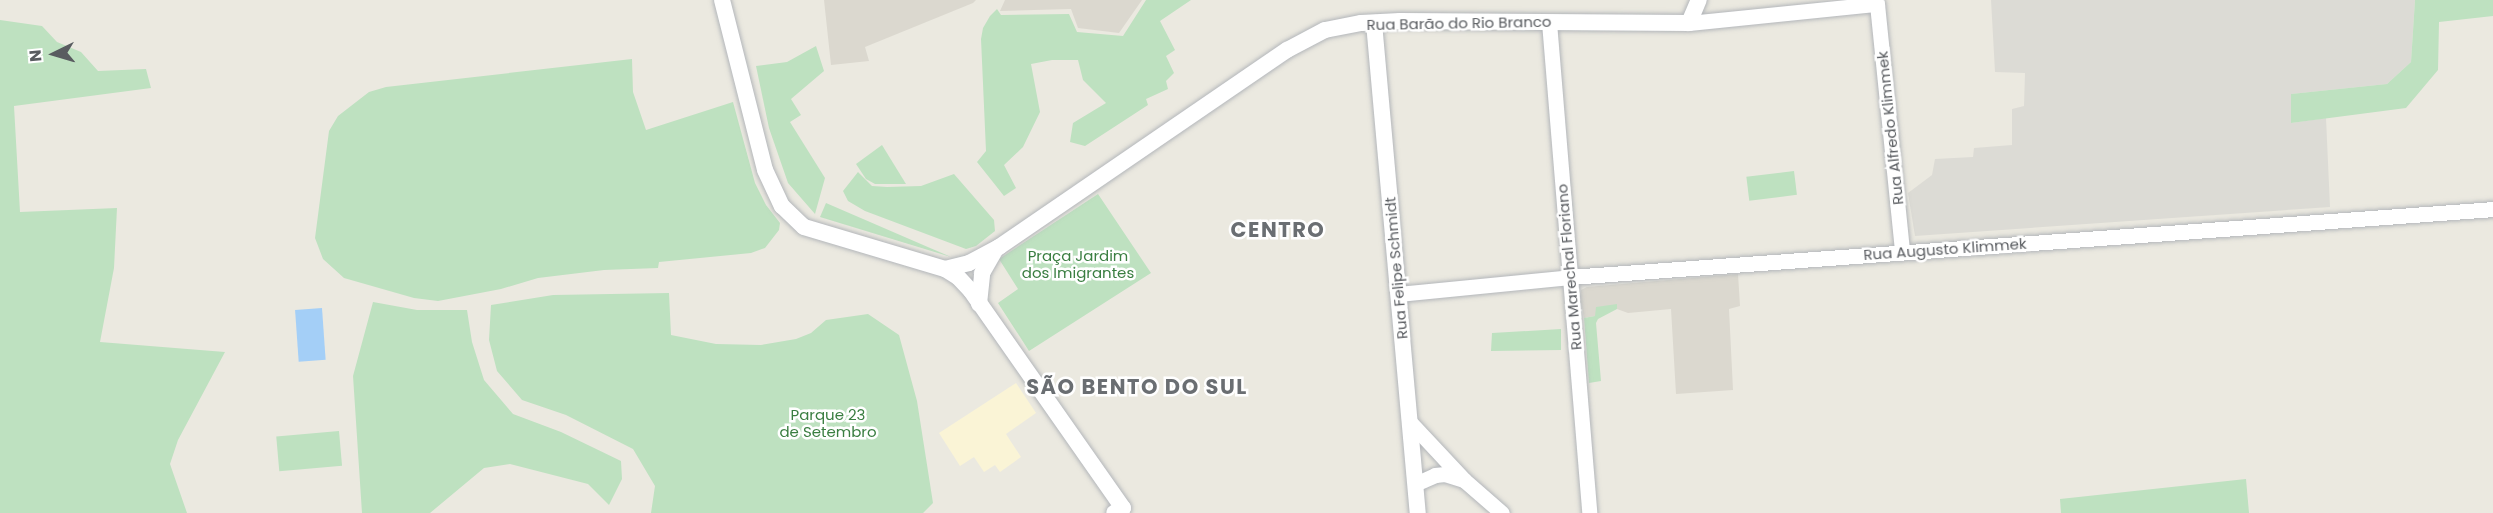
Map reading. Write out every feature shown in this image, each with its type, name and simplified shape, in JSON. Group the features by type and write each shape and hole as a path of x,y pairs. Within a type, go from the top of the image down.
{"main road":[{"path":"722,0 765,170 782,206 804,227 945,269 965,283 1123,511"},
{"path":"1689,23 1699,0"},
{"name":"Rua Barão do Rio Branco","path":"945,269 969,263 999,247 1304,40 1334,28 1374,23 1689,23"},
{"name":"Rua Felipe Schmidt","path":"1374,23 1418,513"},
{"name":"Rua Barão do Rio Branco","path":"979,304 982,273 987,261 999,247"}],"street":[{"name":"Rua Barão do Rio Branco","path":"1689,23 1877,4"},
{"name":"Rua Alfredo Klimmek","path":"1877,4 1902,252"},
{"name":"Rua Marechal Floriano","path":"1549,22 1589,513"},
{"name":"Rua Augusto Klimmek","path":"1398,294 1570,277 2493,209"},
{"path":"1409,420 1464,480 1502,513"},
{"path":"1415,484 1435,475 1445,474 1464,480"}],"shaded area":[{"path":"824,0 976,0 865,47 869,61 831,65"},
{"path":"1005,0 1142,0 1119,33 1078,28 1071,9 1000,11"},
{"path":"1991,0 2415,0 2411,62 2387,84 2291,94 2291,123 2326,118 2330,207 1915,236 1908,193 1932,175 1935,159 1973,157 1974,148 2012,145 2012,109 2024,106 2025,73 1995,72"},
{"path":"1738,274 1740,306 1729,309 1733,390 1676,394 1671,309 1628,313 1617,309 1617,305 1595,316 1584,318 1580,297 1581,290 1587,287"},
{"path":"1016,383 1036,413 1006,434 1021,457 1000,472 995,465 984,472 974,457 960,466 939,433"}],"green space":[{"path":"1146,0 1191,0 1160,21 1175,50 1166,56 1174,73 1166,81 1168,89 1146,99 1148,105 1085,146 1070,142 1073,123 1106,103 1083,80 1078,60 1052,60 1031,64 1040,112 1023,147 1004,165 1016,188 1004,196 977,162 986,151 981,39 983,28 990,16 997,9 1001,15 1069,14 1077,32 1123,36"},
{"path":"2415,0 2493,0 2493,16 2439,22 2438,70 2406,108 2291,123 2291,94 2387,84 2411,62"},
{"path":"0,20 42,26 57,42 81,52 98,71 146,69 151,88 14,106 20,212 117,208 114,268 100,342 225,352 178,440 170,464 187,513 0,513"},
{"path":"816,46 824,71 791,99 801,115 790,122 825,178 815,214 788,183 769,128 756,66 787,62"},
{"path":"632,59 633,92 646,130 733,102 755,183 766,205 780,223 779,230 765,248 751,253 659,262 658,268 604,270 538,278 501,289 438,301 414,298 344,278 323,259 315,238 329,131 338,116 369,92 386,87"},
{"path":"882,145 906,184 875,184 866,179 856,164"},
{"path":"1794,171 1797,195 1749,201 1746,177"},
{"path":"858,172 872,186 887,187 921,186 954,174 994,220 995,231 976,246 966,249 865,211 848,201 843,191"},
{"name":"Praça Jardim dos Imigrantes","path":"1098,194 1151,273 1029,351 998,303 1018,289 999,259"},
{"path":"826,203 951,257 820,217"},
{"name":"Parque 23 de Setembro","path":"669,293 671,335 716,344 761,345 796,339 811,333 826,320 868,314 899,335 917,401 933,503 923,513 651,513 655,486 633,449 566,415 522,400 497,371 489,340 491,305 553,295"},
{"path":"373,302 417,310 467,310 472,342 484,380 513,414 561,432 621,461 622,479 609,505 588,484 510,464 484,468 430,513 362,513 353,376"},
{"path":"1617,304 1617,309 1598,319 1596,323 1601,381 1589,383 1584,318 1595,316 1596,307"},
{"path":"1561,329 1561,350 1491,351 1492,333"},
{"path":"339,431 342,466 279,471 276,436"},
{"path":"2246,479 2249,513 2061,513 2060,499"}],"water":[{"path":"322,308 326,360 299,362 295,310"}],"district":[{"name":"CENTRO","path":"1278,230"},
{"name":"SÃO BENTO DO SUL","path":"1137,387"}]}
